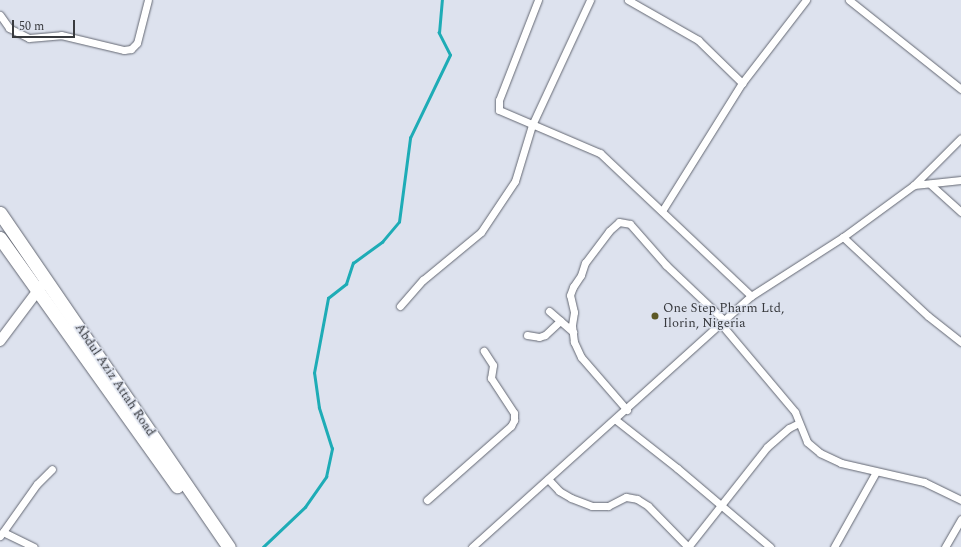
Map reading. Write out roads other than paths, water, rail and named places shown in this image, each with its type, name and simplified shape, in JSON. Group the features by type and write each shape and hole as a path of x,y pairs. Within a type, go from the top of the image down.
{"highway":[{"name":"Abdul Aziz Attah Road","path":"0,213 47,279 229,547"},
{"name":"Abdul Aziz Attah Road","path":"0,238 220,547"}],"street":[{"path":"0,15 9,28 29,38 61,35 124,50 137,44 148,0"},
{"path":"538,0 500,100 499,110 600,153 751,296"},
{"path":"400,306 423,280 481,232 492,217 519,173 532,125 590,0"},
{"path":"628,0 698,40 742,83"},
{"path":"662,211 742,83 806,0"},
{"path":"849,0 961,89"},
{"path":"472,547 616,420 751,296 843,237 914,185 961,138"},
{"path":"914,185 961,180"},
{"path":"930,184 961,212"},
{"path":"627,410 581,357 573,332 574,312 570,295 573,287 581,275 585,263 619,222 630,224 666,265 723,322 795,412 807,442 820,453 841,463 876,472 894,473 924,482 961,500"},
{"path":"843,237 928,316 961,342"},
{"path":"0,341 47,279"},
{"path":"549,310 573,332"},
{"path":"527,335 539,337 545,335 560,321"},
{"path":"427,500 512,426 514,414 491,378 493,365 484,351"},
{"path":"616,420 677,468 770,547"},
{"path":"548,479 558,491 592,506 608,506 626,497 638,499 648,506 688,547 767,446 789,428 799,423"},
{"path":"34,547 2,534 37,484 52,469"},
{"path":"834,547 876,472"},
{"path":"945,547 961,519"}],"waterway":[{"path":"263,547 305,507 326,477 332,449 319,408 314,373 328,298 346,284 353,263 382,242 399,222 410,138 450,55 439,33 442,0"}],"place":[{"name":"One Step Pharm Ltd, Ilorin, Nigeria","path":"655,316"}]}
